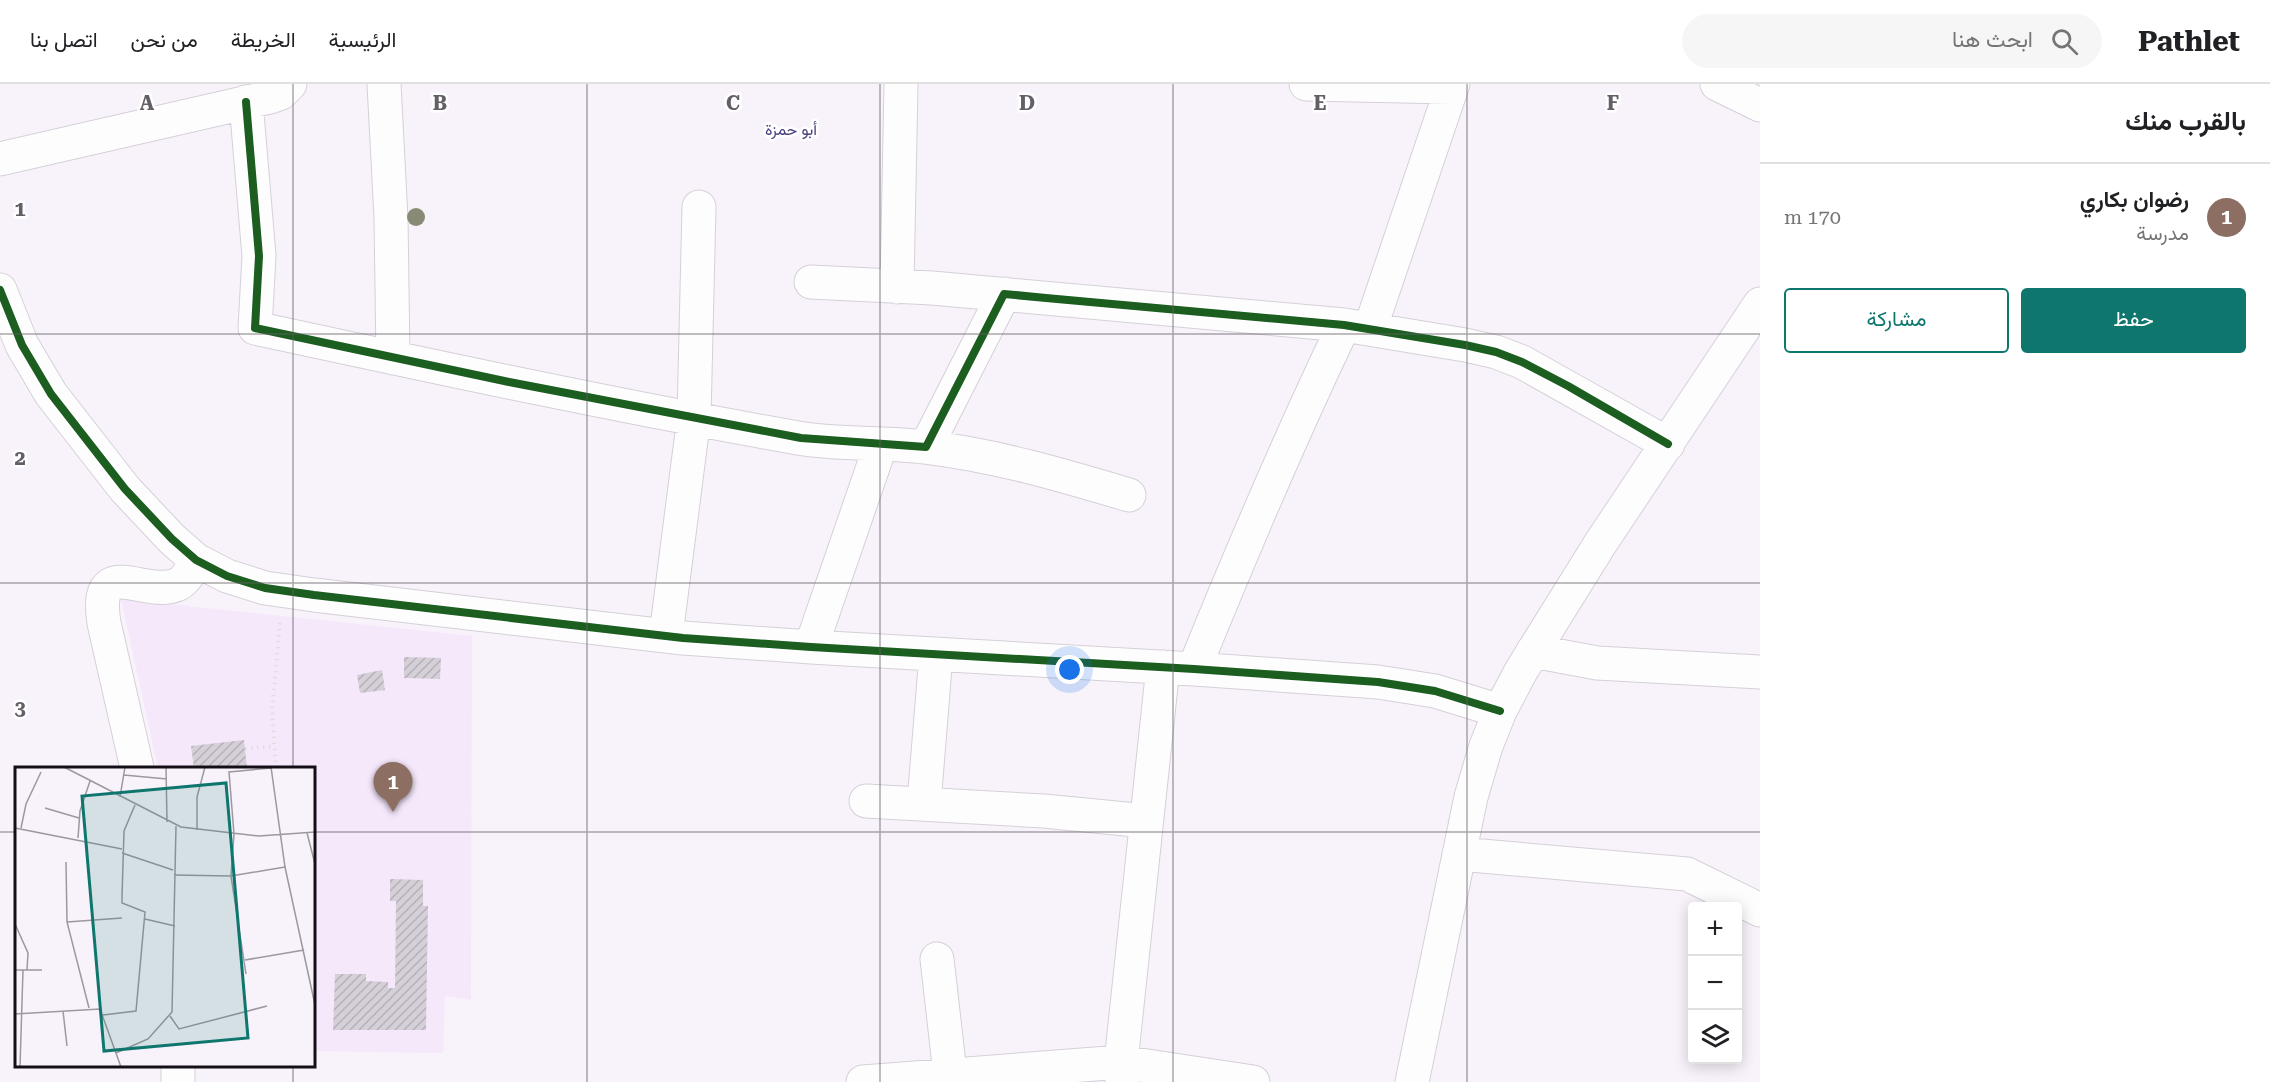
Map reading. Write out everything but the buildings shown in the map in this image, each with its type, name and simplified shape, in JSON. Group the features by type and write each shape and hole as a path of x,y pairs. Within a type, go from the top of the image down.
{"street":[{"path":"0,159 281,93 290,84"},
{"path":"384,84 391,218 393,358"},
{"path":"897,287 901,84"},
{"path":"1122,1072 1146,821 1178,668 1236,565 1318,380 1357,327 1452,85 1306,84"},
{"path":"1717,84 1760,105"},
{"path":"246,102 259,256 255,328 393,358 801,438 926,447 1053,472 1129,495"},
{"path":"666,635 694,417 699,207"},
{"path":"811,282 1004,294 1357,327 1496,352 1522,362 1668,444"},
{"path":"0,290 22,345 51,394 145,513 196,560 227,576 265,588 666,635 811,647 1178,668 1422,687 1500,711"},
{"path":"926,447 1004,294"},
{"path":"1412,1082 1470,797 1500,711 1533,651 1600,544 1668,444 1746,350 1760,304"},
{"path":"811,647 881,444"},
{"path":"137,767 104,623 102,599 106,589 113,583 171,587 179,585 196,560"},
{"path":"1533,651 1597,663 1760,672"},
{"path":"924,803 936,655"},
{"path":"866,801 1044,811 1146,821"},
{"path":"1459,854 1687,874 1760,910"},
{"path":"937,959 951,1078"},
{"path":"863,1082 1122,1072 1253,1082"}],"path":[{"path":"276,767 272,712 283,590"},
{"path":"245,749 274,746"}],"shaded area":[{"path":"121,599 472,636 471,1000 445,996 443,1053 315,1051 315,767 158,767"}],"cycle path":[{"path":"246,102 259,256 255,328 509,382 801,438 926,447 1004,294 1344,325 1496,352 1522,362 1568,386 1668,444"},
{"path":"0,290 22,345 51,394 125,489 172,539 196,560 227,576 265,588 683,638 1378,682 1435,691 1500,711"}],"place":[{"name":"رضوان بكاري","path":"393,812"}],"district":[{"name":"أبو حمزة","path":"791,129"}]}
